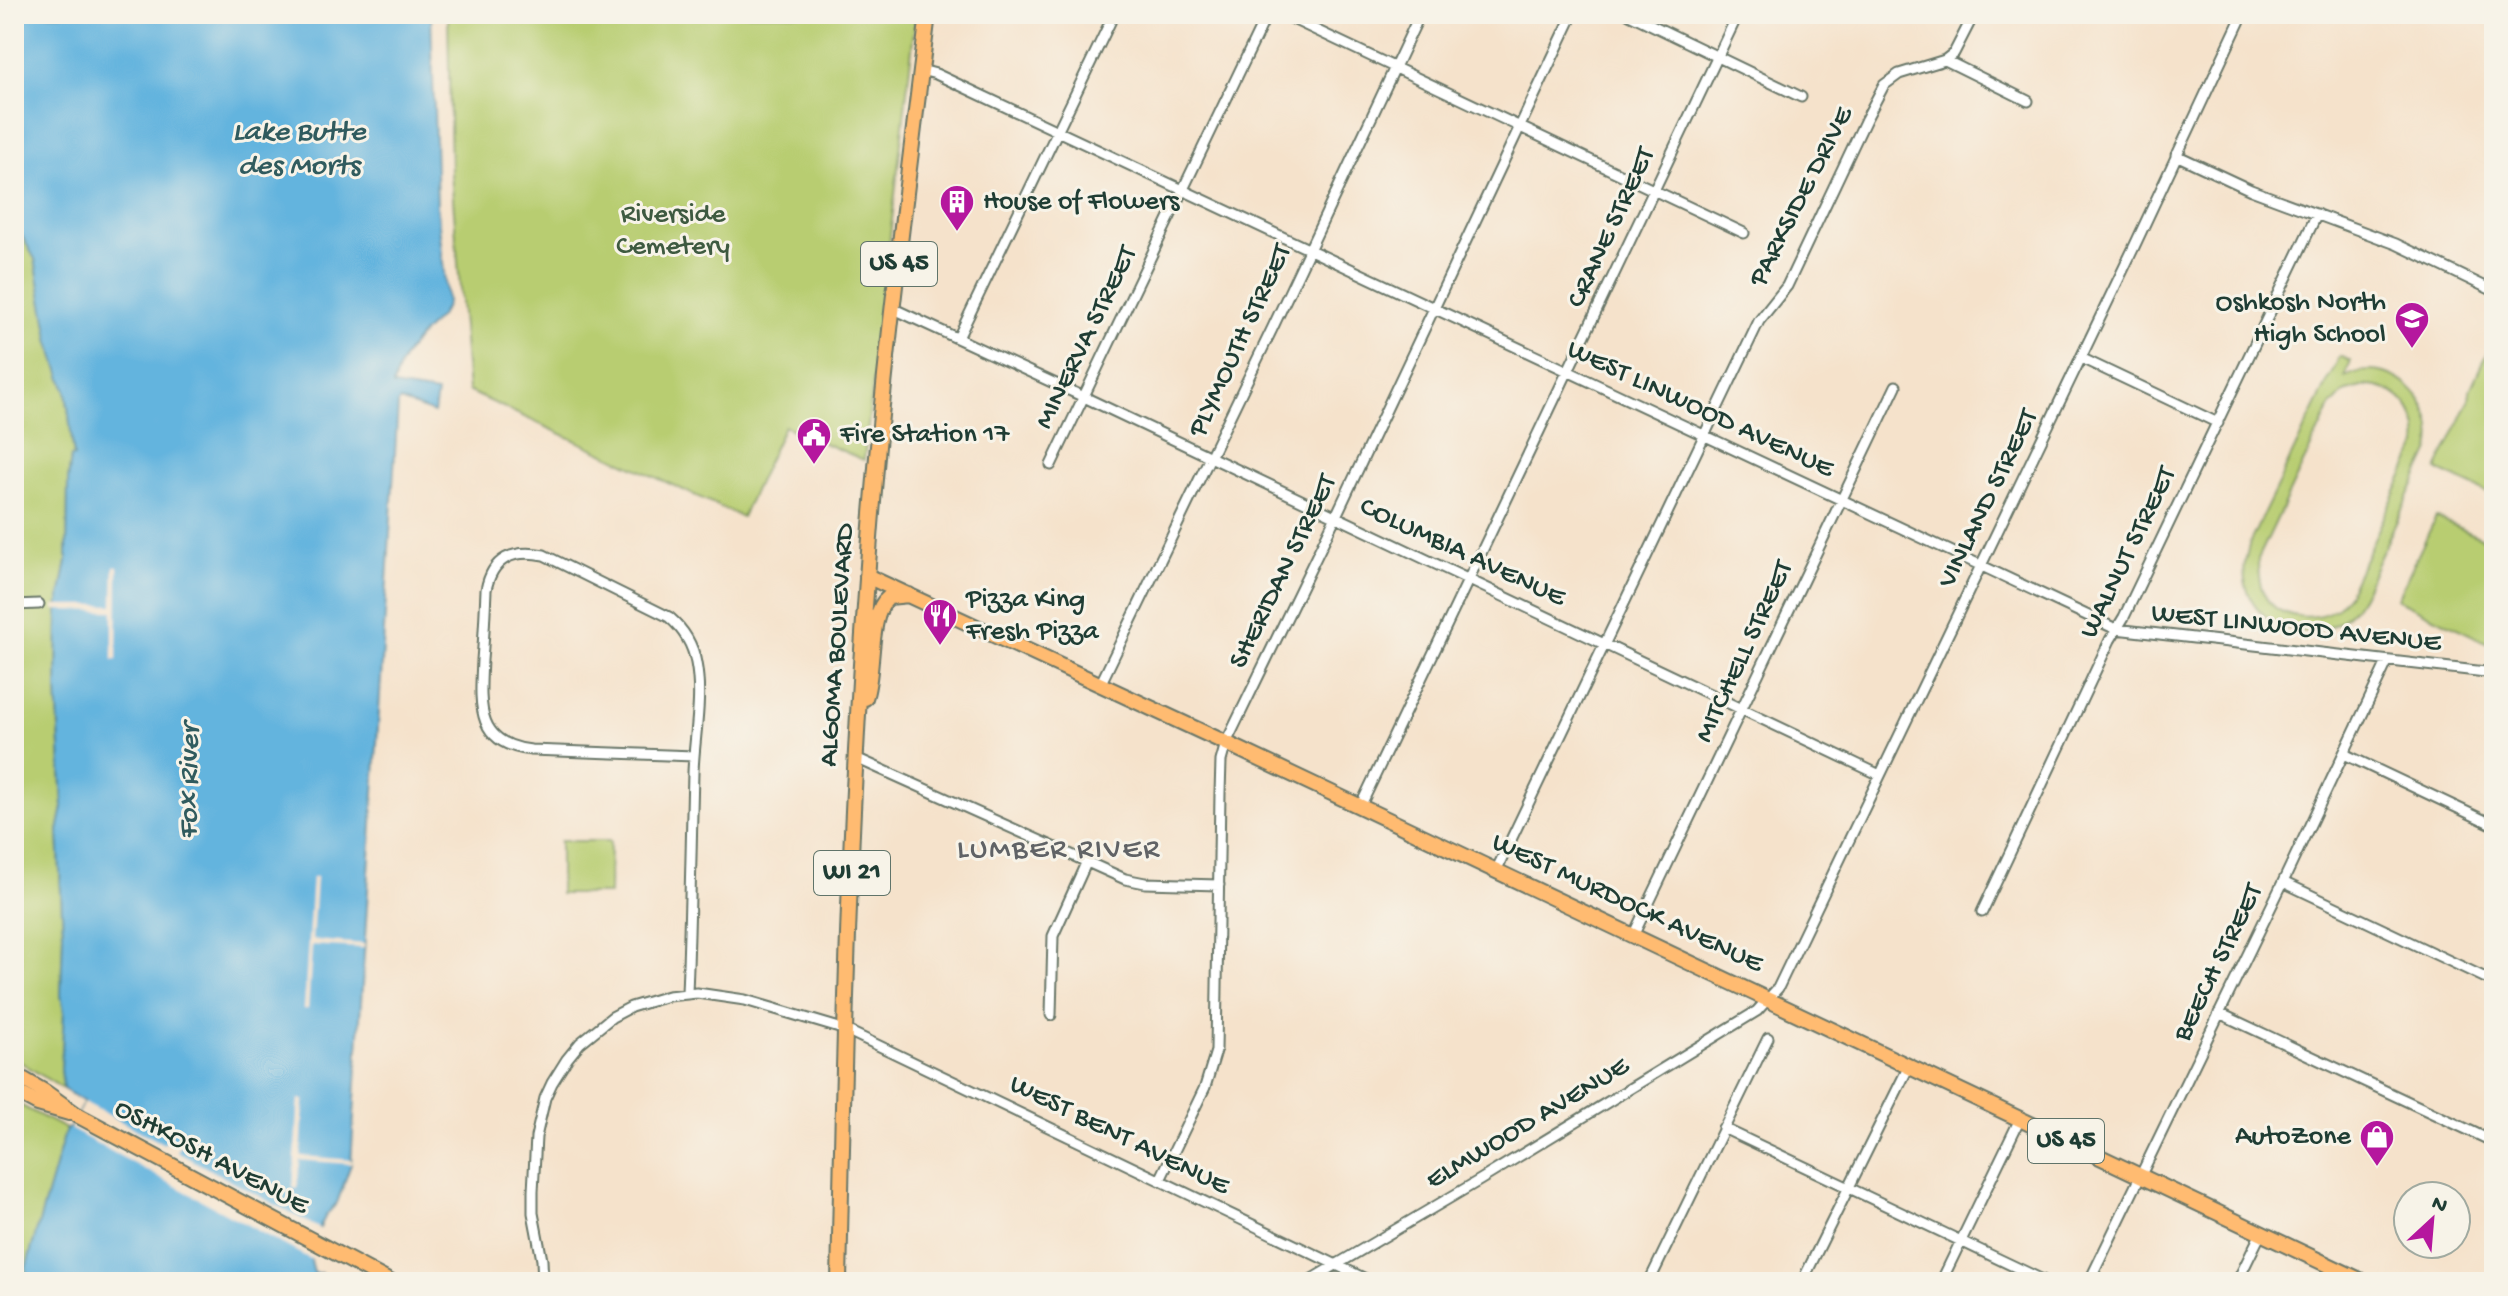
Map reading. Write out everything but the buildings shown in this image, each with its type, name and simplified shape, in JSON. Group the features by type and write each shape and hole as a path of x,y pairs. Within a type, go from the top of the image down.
{"main road":[{"name":"ALGOMA BOULEVARD","path":"839,1282 856,758 867,576 928,14"},
{"name":"WEST MURDOCK AVENUE","path":"867,576 2364,1282"},
{"path":"858,717 869,685 876,622 881,606 889,597 909,595"},
{"name":"OSHKOSH AVENUE","path":"14,1074 77,1115 390,1282"},
{"name":"OSHKOSH AVENUE","path":"14,1091 38,1104 77,1115"}],"street":[{"path":"958,338 1114,14"},
{"name":"MINERVA STREET","path":"1051,465 1267,14"},
{"path":"1282,14 1744,233"},
{"name":"PLYMOUTH STREET","path":"1100,685 1420,14"},
{"name":"SHERIDAN STREET","path":"1160,1180 1212,1069 1216,1051 1221,761 1226,743 1573,14"},
{"path":"1629,14 1801,97"},
{"name":"CRANE STREET","path":"1360,807 1738,14"},
{"path":"1974,14 1954,53 1945,60 2028,101"},
{"name":"VINLAND STREET","path":"1768,999 1778,988 2243,14"},
{"name":"PARKSIDE DRIVE","path":"1496,871 1759,321 1787,286 1884,85 1899,74 1945,60"},
{"name":"WEST LINWOOD AVENUE","path":"921,70 936,74 1183,189 2116,629 2494,673"},
{"path":"2176,155 2251,190 2396,244 2494,291"},
{"name":"WALNUT STREET","path":"1982,912 2317,214"},
{"name":"COLUMBIA AVENUE","path":"894,309 1880,775"},
{"path":"2081,358 2218,423"},
{"name":"MITCHELL STREET","path":"1633,936 1896,386"},
{"path":"687,993 698,694 696,662 685,635 669,617 544,555 514,554 496,566 486,590 480,698 483,716 496,737 511,746 531,750 694,756"},
{"path":"14,605 39,604"},
{"name":"BEECH STREET","path":"2089,1282 2387,662"},
{"path":"2344,754 2494,825"},
{"path":"856,758 1135,882 1219,885"},
{"path":"1051,1015 1053,936 1087,861"},
{"path":"2283,882 2494,982"},
{"name":"WEST BENT AVENUE","path":"543,1282 533,1213 533,1191 536,1137 545,1098 552,1083 580,1043 612,1017 631,1007 687,993 745,1000 846,1030 1372,1282"},
{"name":"ELMWOOD AVENUE","path":"1307,1282 1488,1176 1757,1011 1768,999"},
{"path":"2219,1013 2494,1142"},
{"path":"1649,1282 1768,1038"},
{"path":"1802,1282 1909,1066"},
{"path":"1941,1282 2020,1119"},
{"path":"1723,1128 2047,1282"},
{"path":"2237,1282 2261,1233"}],"green space":[{"name":"Riverside Cemetery","path":"448,14 916,14 864,460 784,426 742,517 468,391 451,173"},
{"path":"14,222 35,259 50,343 66,391 74,457 71,457 68,480 67,562 58,607 57,689 63,807 58,831 63,933 63,1089 14,1058"},
{"path":"2494,337 2494,496 2437,470"},
{"path":"2340,356 2351,361 2345,377 2363,372 2380,372 2395,377 2409,387 2428,415 2430,450 2366,587 2352,610 2339,622 2324,629 2308,631 2276,624 2252,601 2246,585 2244,568 2250,542","holes":["2365,386 2377,387 2405,403 2415,422 2417,446 2348,595 2327,613 2310,617 2283,612 2275,608 2263,592 2258,559 2330,407 2344,392"]},
{"path":"2436,517 2494,544 2494,646 2397,599"},
{"path":"560,841 610,841 609,894 560,894"},
{"path":"14,1102 66,1129 26,1268 28,1274 25,1282 14,1282"}],"water":[{"path":"14,14 431,14 437,205 447,301 441,314 404,356 393,386 437,393 434,413 400,401 398,404 351,1164 337,1203 321,1225 311,1261 314,1273 321,1273 321,1282 25,1282 28,1274 26,1268 66,1129 70,1128 84,1102 63,1089 61,1069 64,1011 61,995 63,933 58,831 63,807 57,689 58,607 67,562 68,480 71,457 74,456 66,391 50,343 35,259 14,222"}],"pier":[{"path":"114,566 118,566 117,660 113,660 113,611 54,610 54,605 113,605"},
{"path":"312,877 316,877 312,940 364,944 364,948 312,945 308,1009 304,1009"},
{"path":"299,1099 304,1100 301,1156 352,1160 351,1164 300,1160 297,1189 293,1188"},
{"path":"84,1102 164,1144 168,1137 181,1144 177,1152 324,1231 314,1261 70,1129"}],"place":[{"name":"House of Flowers","path":"957,233"},
{"name":"Oshkosh North High School","path":"2412,350"},
{"name":"Fire Station 17","path":"814,466"},
{"name":"Pizza King Fresh Pizza","path":"940,647"},
{"name":"AutoZone","path":"2377,1168"}],"district":[{"name":"LUMBER RIVER","path":"1059,851"}],"water label":[{"name":"Lake Butte des Morts","path":"299,150"},
{"name":"Fox River","path":"191,782"}]}
